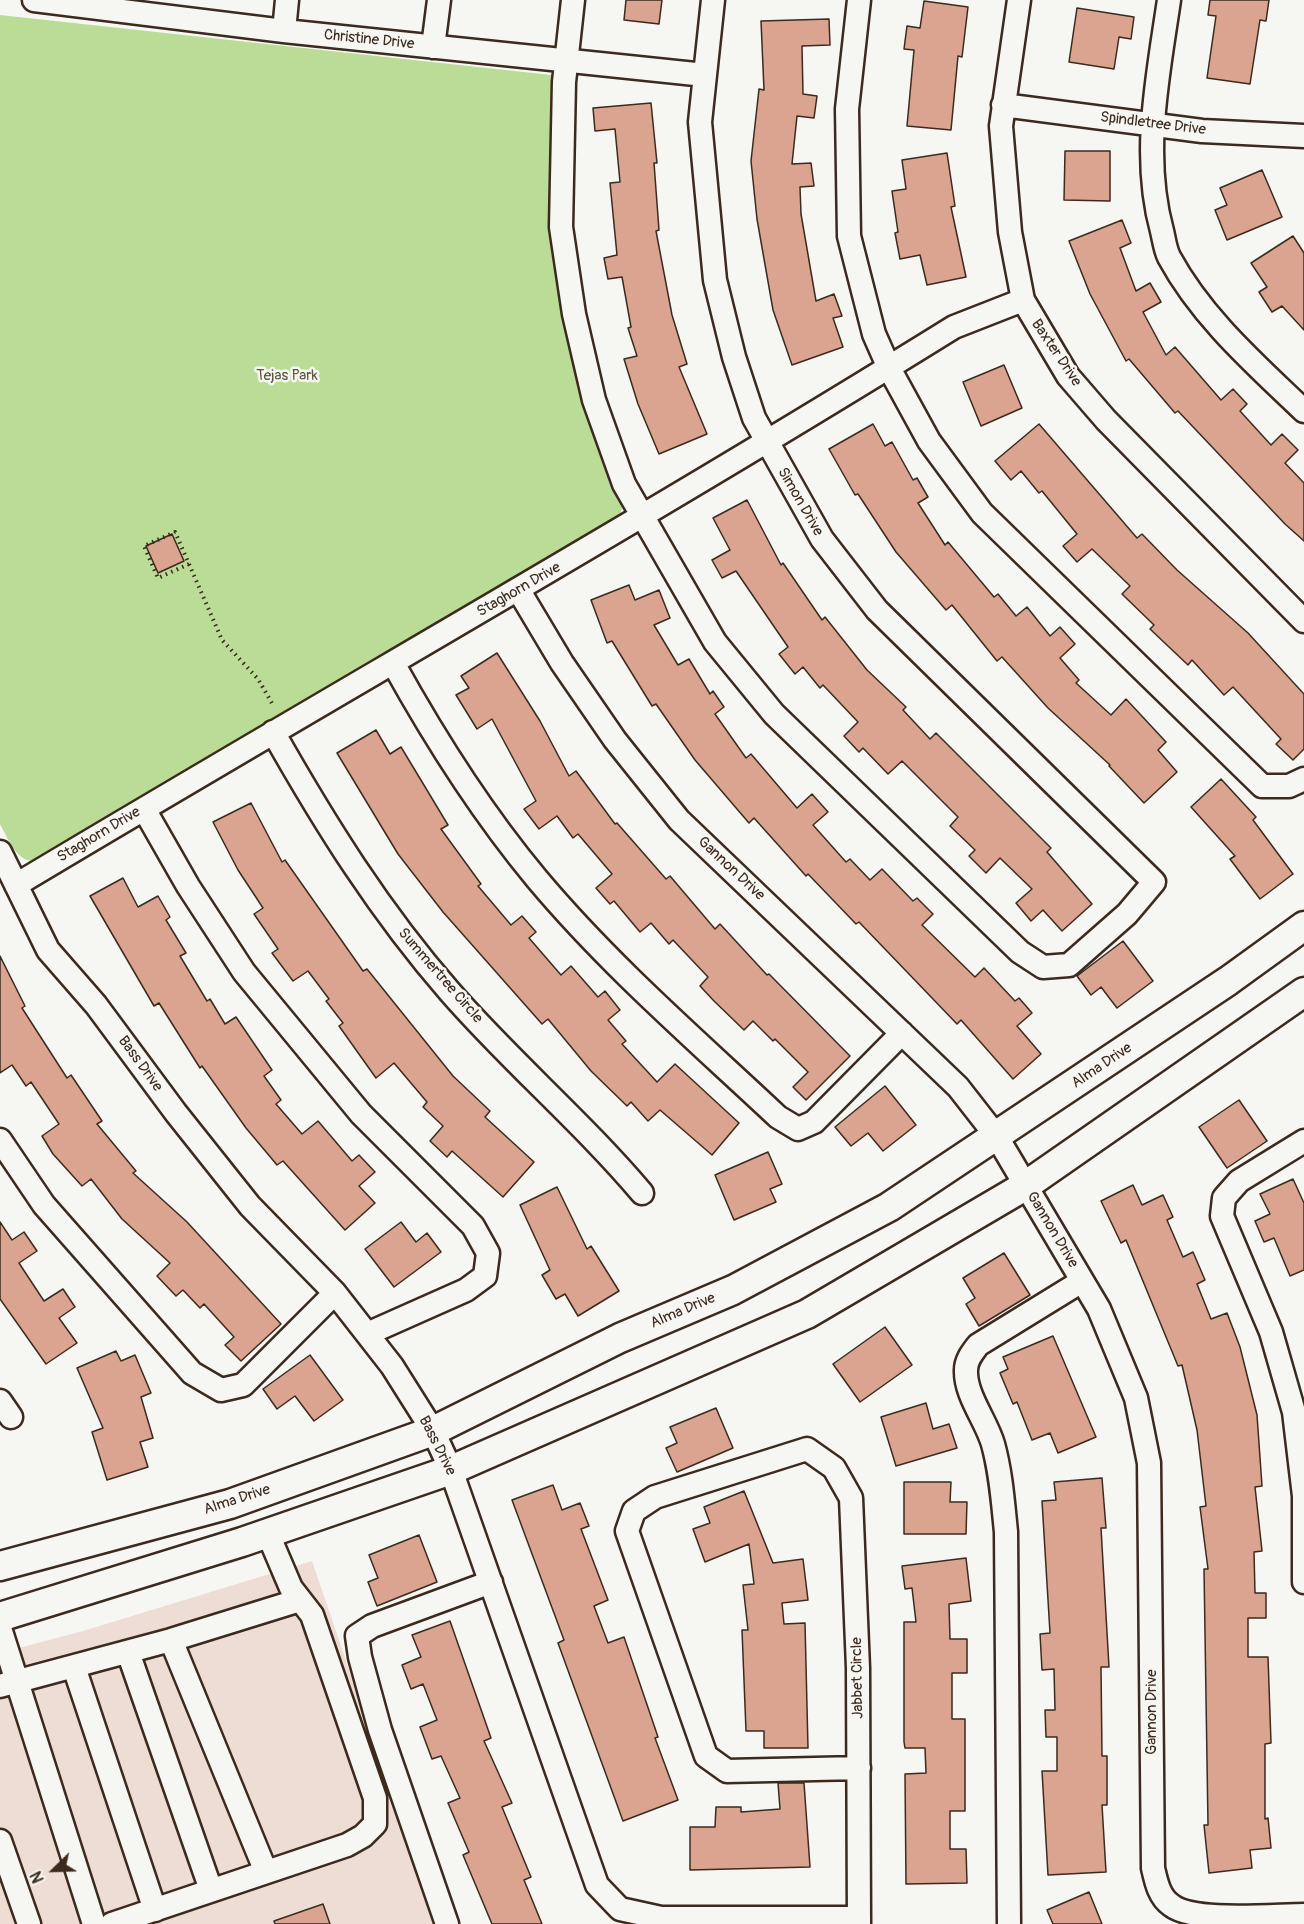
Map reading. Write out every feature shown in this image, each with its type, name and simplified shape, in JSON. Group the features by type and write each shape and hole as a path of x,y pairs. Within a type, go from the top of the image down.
{"main road":[{"name":"Alma Drive","path":"0,1566 230,1504 433,1431 620,1338 733,1290 889,1207 1228,981 1304,926"},
{"path":"0,1617 268,1534 451,1470 807,1314 1025,1186 1304,992"}],"street":[{"name":"Christine Drive","path":"34,0 136,6 285,31 705,75"},
{"path":"285,31 287,0"},
{"path":"433,46 439,0"},
{"path":"573,0 565,62 561,227 574,314 594,400 624,484 642,518"},
{"name":"Simon Drive","path":"642,518 715,642 774,714 1020,952 1043,967 1069,965 1127,914 1154,882 877,610 822,539 754,418 734,357 715,280 700,122 712,0"},
{"path":"859,0 847,109 849,236 874,334 889,368 929,441 982,513 1262,786 1289,786 1304,779"},
{"name":"Baxter Drive","path":"1019,0 1001,126 1010,232 1023,300 1068,376 1106,420 1304,621"},
{"path":"1169,0 1152,123 1153,198 1168,255 1198,303 1232,342 1304,411"},
{"name":"Spindletree Drive","path":"1003,105 1202,131 1304,136"},
{"name":"Staghorn Drive","path":"16,885 273,732 642,518 954,327 1023,300"},
{"name":"Gannon Drive","path":"519,591 562,663 615,740 679,820 958,1087 997,1137 1099,1310 1136,1398 1149,1463 1154,1868 1158,1888 1168,1904 1181,1912 1201,1916 1304,1915"},
{"path":"393,663 442,751 537,879 628,976 778,1117 798,1129 814,1122 902,1033"},
{"name":"Summertree Circle","path":"273,732 330,831 387,915 450,993 615,1161 642,1193"},
{"path":"144,809 188,886 244,972 361,1114 473,1226 488,1253 485,1276 466,1290 367,1334"},
{"name":"Bass Drive","path":"0,852 48,950 96,1005 176,1113 250,1206 335,1293 392,1366 433,1431 451,1470 597,1885 620,1909 661,1918 859,1921"},
{"path":"0,1140 44,1205 192,1373 221,1390 243,1385 335,1293"},
{"path":"1304,1141 1239,1181 1224,1198 1222,1216 1271,1332 1294,1412 1304,1496 1304,1582"},
{"path":"1009,1924 1006,1532 1002,1487 993,1443 968,1384 966,1368 969,1356 978,1345 1082,1281"},
{"name":"Jabbet Circle","path":"859,1768 727,1771 706,1756 627,1531 634,1511 655,1497 807,1449 834,1468 851,1498 855,1565 859,1768 859,1921"},
{"path":"112,1924 347,1845 363,1836 375,1824 375,1798 312,1614 300,1600 281,1568 268,1534"},
{"path":"447,1924 381,1730 357,1636 372,1626 491,1582"},
{"path":"8,1684 171,1641 300,1600"},
{"path":"0,1628 8,1684 94,1924"},
{"path":"171,1641 266,1872"},
{"path":"128,1652 211,1890"},
{"path":"74,1667 155,1910"},
{"path":"0,1841 29,1924"}],"path":[{"path":"189,564 158,578 144,546 174,532 189,564 222,640 258,679 273,705"}],"shaded area":[{"path":"312,1561 436,1924 0,1924 0,1653 83,1631"}],"green space":[{"name":"Tejas Park","path":"0,15 551,75 555,79 559,246 626,494 620,515 41,861 33,861 20,856 11,845 0,824"}],"building":[{"path":"626,0 662,0 659,24 624,20"},
{"path":"1210,0 1269,0 1266,21 1260,20 1250,84 1207,78 1216,16 1208,15"},
{"path":"924,1 968,7 962,57 958,56 951,130 907,126 914,50 904,49 907,26 920,28"},
{"path":"1077,8 1134,17 1131,39 1119,37 1114,69 1069,62"},
{"path":"829,19 830,45 802,46 803,94 817,96 814,118 797,116 792,164 811,163 814,186 800,187 801,214 816,301 834,294 842,316 833,318 843,347 792,365 773,310 757,219 751,161 759,89 764,90 761,21"},
{"path":"651,103 657,163 654,163 659,230 656,231 672,315 687,364 679,367 707,434 659,454 638,404 624,359 637,356 628,328 631,327 622,277 608,279 604,258 617,255 610,183 620,182 615,129 595,131 593,108"},
{"path":"1065,151 1110,151 1110,201 1064,200"},
{"path":"947,153 955,206 951,207 966,277 927,285 920,255 900,259 895,233 898,232 892,191 906,189 902,160"},
{"path":"1262,170 1282,217 1227,240 1215,210 1227,205 1220,188"},
{"path":"1122,220 1131,243 1120,248 1136,291 1150,283 1161,302 1143,312 1166,355 1175,347 1221,400 1233,389 1247,404 1240,411 1271,445 1282,434 1298,450 1285,463 1304,483 1304,541 1285,524 1178,411 1175,413 1129,359 1126,361 1090,294 1069,241"},
{"path":"1293,236 1304,253 1304,330 1282,306 1272,312 1259,292 1267,287 1251,263"},
{"path":"1004,365 1022,408 981,426 963,382"},
{"path":"873,424 885,446 892,442 913,480 917,478 928,497 918,503 945,545 948,542 994,597 998,594 1016,616 1027,607 1050,636 1060,627 1075,644 1060,658 1079,680 1076,683 1111,715 1126,699 1166,742 1158,750 1177,772 1144,803 1110,765 1048,708 1002,657 997,661 952,605 946,610 896,552 858,494 855,495 829,449"},
{"path":"1039,424 1137,538 1142,534 1177,570 1248,633 1304,694 1304,749 1293,760 1276,744 1281,739 1233,687 1224,695 1192,660 1188,665 1150,629 1154,625 1122,594 1130,586 1092,549 1077,562 1063,546 1077,534 1042,491 1039,493 1021,471 1011,480 995,461"},
{"path":"747,500 781,565 783,563 822,620 825,617 867,670 906,707 903,710 930,739 936,733 1051,848 1047,852 1092,904 1062,931 1043,910 1031,921 1016,903 1032,889 1000,858 986,873 969,856 975,850 950,826 958,817 902,761 888,774 863,748 859,752 844,736 858,722 823,685 820,688 803,667 795,674 779,654 788,647 736,571 722,578 712,560 730,550 713,518"},
{"path":"172,534 184,561 158,573 146,546"},
{"path":"629,585 635,600 659,590 670,618 654,625 678,665 689,659 710,694 713,691 724,707 715,714 746,758 751,754 797,808 812,794 828,812 813,825 846,862 850,859 870,880 882,869 913,901 917,898 933,914 922,925 975,977 984,968 1015,1001 1019,998 1032,1013 1017,1026 1041,1054 1013,1079 961,1020 957,1024 859,922 856,924 808,874 806,876 754,818 749,823 695,760 656,704 652,706 612,641 607,643 591,600"},
{"path":"497,653 540,721 569,776 576,771 615,824 617,823 666,879 670,876 715,929 720,924 767,975 769,974 850,1056 806,1100 793,1087 808,1072 753,1021 744,1030 714,1001 700,986 708,977 673,940 669,944 651,923 640,932 614,901 610,904 596,888 612,874 578,834 573,838 557,816 539,829 524,809 536,801 492,719 477,729 456,695 469,688 461,676"},
{"path":"376,730 390,754 401,747 448,825 441,829 481,884 478,886 511,925 522,916 536,932 529,938 561,975 571,966 598,997 605,991 620,1010 608,1020 626,1041 622,1044 657,1082 675,1064 739,1123 712,1155 660,1110 648,1121 631,1102 627,1106 591,1071 548,1019 542,1024 443,912 398,854 337,753"},
{"path":"1221,779 1256,817 1253,820 1293,874 1260,899 1230,859 1235,856 1191,807"},
{"path":"251,803 282,862 285,860 363,971 367,969 453,1076 490,1111 485,1117 534,1162 503,1197 452,1151 447,1157 430,1141 443,1126 423,1107 427,1102 394,1063 376,1078 339,1026 343,1023 326,1001 329,999 308,971 293,981 272,953 278,949 254,914 263,908 238,870 213,822"},
{"path":"123,878 138,907 158,896 170,917 166,920 186,953 180,956 207,1001 210,999 225,1024 236,1017 272,1070 264,1076 281,1100 276,1104 302,1134 318,1121 352,1161 359,1155 375,1172 359,1186 375,1203 345,1230 283,1161 277,1165 246,1128 202,1066 200,1068 159,1003 154,1006 90,896"},
{"path":"1123,941 1153,981 1117,1008 1101,987 1091,995 1077,976"},
{"path":"0,956 25,1006 22,1008 67,1078 71,1075 102,1121 97,1124 136,1171 133,1173 187,1222 281,1324 241,1361 225,1345 234,1337 204,1304 200,1308 183,1290 176,1296 157,1276 170,1263 122,1219 91,1179 82,1186 53,1154 42,1136 59,1124 31,1082 26,1086 12,1065 0,1073"},
{"path":"885,1086 916,1125 883,1151 868,1133 851,1146 835,1127"},
{"path":"1239,1100 1267,1141 1227,1168 1199,1127"},
{"path":"768,1152 782,1184 770,1189 776,1202 734,1220 715,1175"},
{"path":"1293,1179 1304,1203 1304,1270 1290,1276 1274,1238 1264,1242 1255,1221 1270,1214 1260,1194"},
{"path":"1133,1185 1142,1205 1163,1195 1173,1217 1167,1220 1183,1257 1193,1252 1205,1280 1197,1284 1211,1319 1227,1313 1240,1347 1257,1415 1262,1486 1255,1487 1262,1551 1254,1552 1255,1593 1266,1593 1266,1618 1248,1618 1248,1657 1268,1657 1271,1743 1265,1744 1265,1819 1268,1818 1271,1848 1250,1850 1252,1868 1209,1873 1204,1825 1208,1825 1204,1569 1208,1569 1200,1507 1206,1506 1197,1430 1182,1365 1178,1366 1126,1240 1121,1243 1101,1201"},
{"path":"557,1187 587,1249 591,1246 619,1291 578,1316 565,1294 556,1299 542,1275 550,1270 520,1205"},
{"path":"0,1222 12,1240 24,1232 37,1251 19,1263 44,1301 63,1289 75,1307 59,1318 77,1343 46,1364 0,1299"},
{"path":"401,1222 416,1242 427,1233 441,1252 394,1287 365,1249"},
{"path":"1004,1253 1030,1295 979,1326 966,1304 975,1298 963,1278"},
{"path":"885,1327 912,1365 860,1402 833,1364"},
{"path":"1053,1336 1096,1437 1058,1453 1050,1433 1032,1440 1017,1402 1013,1404 1000,1373 1008,1369 1003,1357"},
{"path":"116,1351 121,1361 135,1355 151,1393 141,1397 153,1438 140,1442 148,1467 107,1480 92,1432 103,1428 77,1368"},
{"path":"310,1355 343,1400 314,1421 295,1396 277,1409 263,1389"},
{"path":"926,1403 933,1429 949,1424 957,1448 896,1466 881,1417"},
{"path":"716,1408 733,1448 677,1472 666,1448 677,1443 670,1427"},
{"path":"1102,1478 1106,1528 1101,1528 1109,1667 1101,1667 1102,1756 1107,1756 1107,1805 1102,1805 1106,1872 1048,1875 1042,1771 1057,1771 1057,1737 1046,1737 1045,1710 1055,1710 1054,1669 1042,1670 1040,1634 1050,1633 1042,1501 1056,1500 1054,1482"},
{"path":"904,1482 951,1482 950,1502 967,1502 966,1534 904,1534"},
{"path":"553,1485 562,1510 580,1503 589,1526 581,1529 608,1600 594,1606 608,1643 624,1637 658,1737 655,1738 678,1800 623,1821 558,1643 564,1640 512,1500"},
{"path":"744,1491 773,1563 803,1559 808,1600 782,1603 784,1624 805,1623 808,1748 764,1748 764,1731 746,1731 742,1630 748,1630 743,1585 754,1584 749,1544 705,1562 693,1529 710,1523 704,1507"},
{"path":"419,1535 437,1582 377,1606 368,1582 378,1578 369,1555"},
{"path":"966,1558 971,1601 949,1604 950,1639 967,1639 967,1673 952,1673 952,1719 965,1719 965,1811 950,1811 950,1849 966,1849 967,1883 906,1884 905,1774 926,1773 925,1748 905,1748 904,1742 904,1622 916,1622 912,1588 905,1589 902,1566"},
{"path":"450,1621 491,1738 484,1741 512,1803 502,1807 531,1877 524,1880 542,1924 492,1924 463,1855 469,1852 448,1803 460,1798 441,1756 432,1759 420,1727 437,1720 423,1684 411,1689 402,1665 421,1657 412,1635"},
{"path":"778,1783 804,1783 810,1867 690,1870 690,1827 715,1827 716,1807 741,1807 741,1812 780,1809"},
{"path":"1089,1892 1102,1924 1053,1924 1047,1910"},
{"path":"323,1904 330,1924 275,1924 274,1921"}]}
